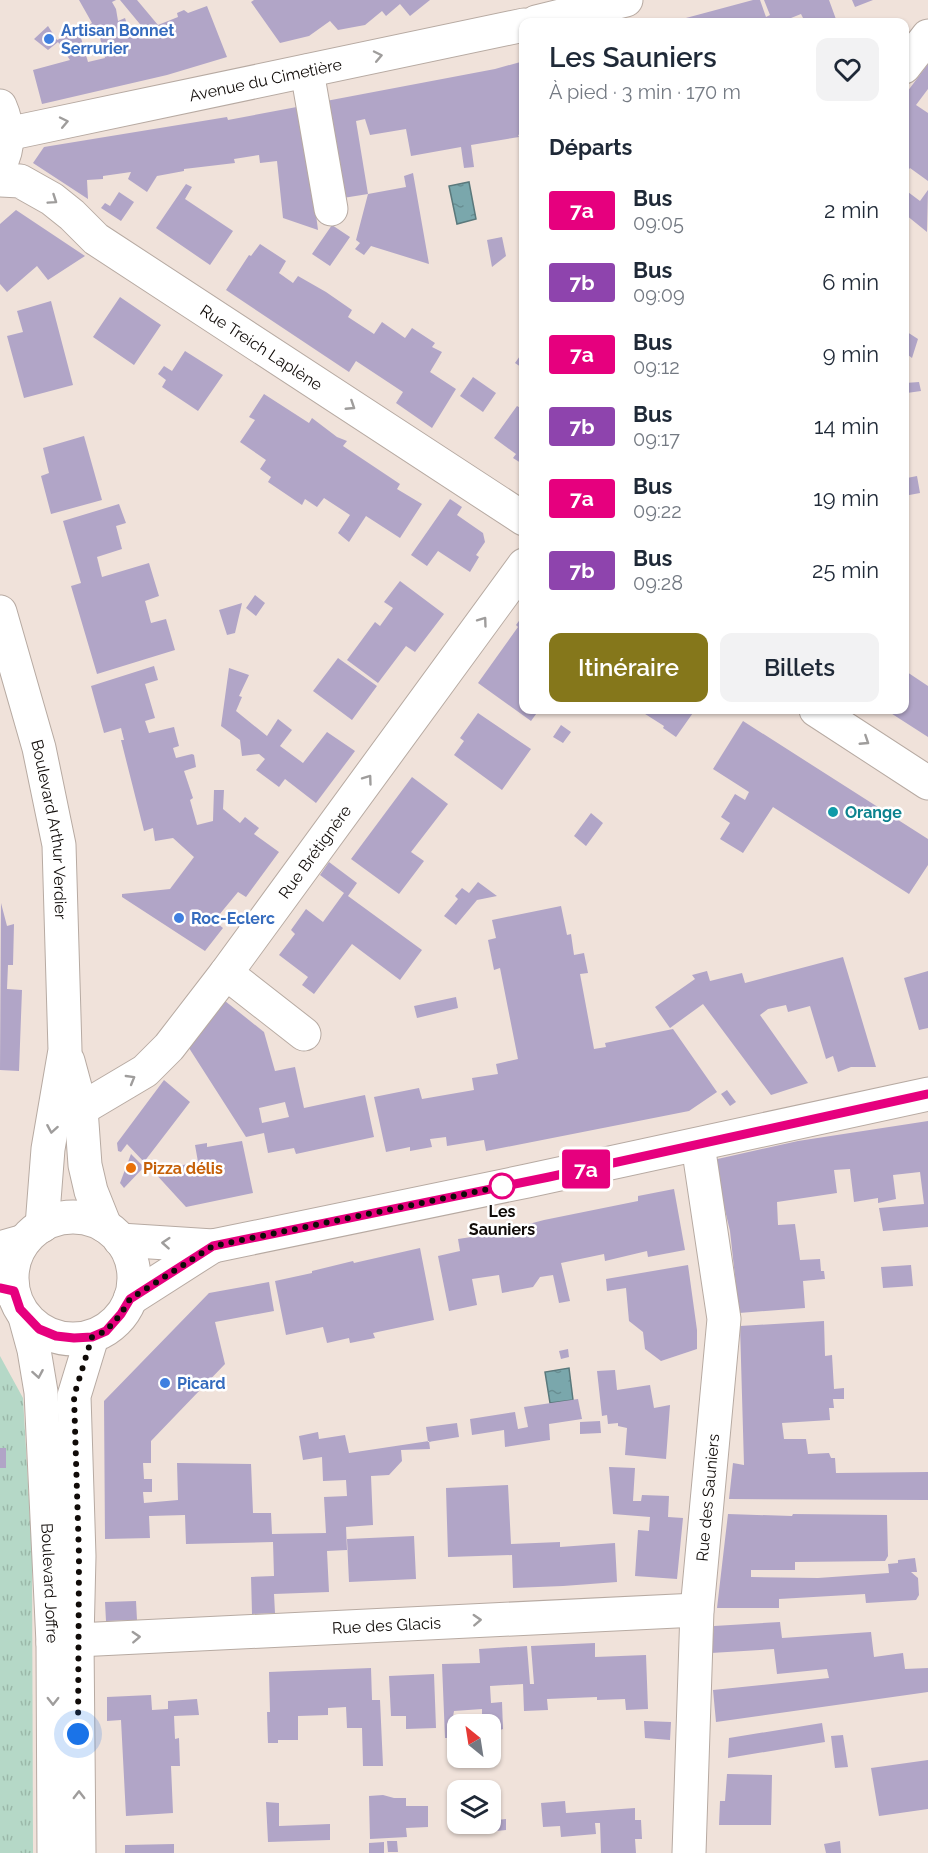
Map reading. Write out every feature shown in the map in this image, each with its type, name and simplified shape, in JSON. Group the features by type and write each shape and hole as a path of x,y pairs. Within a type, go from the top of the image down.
{"street":[{"path":"552,18 626,0"},
{"name":"Avenue du Cimetière","path":"2,135 519,26"},
{"path":"909,60 928,36"},
{"path":"308,71 331,209"},
{"name":"Rue Treich Laplène","path":"0,180 20,181 52,199 72,214 96,239 519,516"},
{"name":"Rue Brétignère","path":"81,1109 145,1071 169,1047 226,973 519,572"},
{"name":"Boulevard Arthur Verdier","path":"0,612 39,748 59,845 65,1050 48,1149 22,1238"},
{"path":"822,714 928,783"},
{"path":"226,973 304,1034"},
{"name":"Boulevard Arthur Verdier","path":"65,1050 81,1109 85,1165 91,1191 113,1233"},
{"path":"113,1233 130,1258 133,1278 130,1299 121,1314 106,1331 92,1337 56,1336 39,1329 13,1298 12,1274 22,1238 57,1219 73,1217 90,1219 113,1233 213,1246 698,1145 928,1094"},
{"name":"Rue des Sauniers","path":"689,1853 697,1610 724,1319 698,1145"},
{"path":"130,1299 213,1246"},
{"name":"Boulevard Joffre","path":"13,1298 34,1350 41,1392 65,1641 79,1853"},
{"name":"Boulevard Joffre","path":"54,1853 65,1641 79,1556 74,1396 92,1337"},
{"name":"Rue des Glacis","path":"65,1641 697,1610"}],"green space":[{"path":"0,1356 23,1398 32,1552 33,1853 0,1853"}],"water":[{"path":"469,182 476,219 457,224 449,186"},
{"path":"569,1368 573,1400 550,1403 545,1372"}],"building":[{"path":"79,0 116,0 112,2 118,21 125,18 130,34 144,29 120,0 137,0 158,25 178,17 177,13 184,10 188,13 207,6 227,57 167,75 42,104 33,70 70,60 58,42 48,50 34,39 48,26 57,40 79,31 88,62 105,58 98,30 92,32 89,25 92,23"},
{"path":"254,0 430,0 410,16 400,4 386,16 382,11 365,25 338,30 330,21 309,36 280,43 251,2"},
{"path":"753,0 760,0 766,17 770,15 764,0 829,0 836,18 803,18 801,14 791,18 686,18"},
{"path":"852,0 873,0 855,7"},
{"path":"519,62 519,137 471,145 474,167 464,168 461,147 411,156 406,129 370,135 365,119 356,121 368,194 343,198 326,101"},
{"path":"928,64 928,89 916,105 928,113 928,181 909,169 909,89"},
{"path":"302,106 318,230 283,218 277,161 260,163 259,155 234,159 235,163 184,169 184,171 157,176 147,192 128,179 131,172 103,176 103,179 87,180 88,199 33,163 44,147 227,117 228,120"},
{"path":"413,173 429,264 371,246 364,255 355,249 360,243 356,240 368,194 406,187 404,176"},
{"path":"186,184 192,187 185,199 233,231 210,265 156,228"},
{"path":"928,190 927,232 909,217 909,193 920,201"},
{"path":"119,192 134,202 121,221 101,208 105,203 110,206"},
{"path":"16,210 85,256 48,280 37,266 7,292 0,284 0,224"},
{"path":"332,225 350,237 330,266 312,254"},
{"path":"502,237 506,256 492,267 487,240"},
{"path":"260,244 286,261 279,273 293,283 298,276 326,292 352,310 348,317 374,334 382,322 405,338 412,328 435,343 432,347 442,352 430,372 456,389 432,428 396,403 403,392 356,361 349,372 226,290 249,255 251,256"},
{"path":"120,297 161,325 134,365 93,337"},
{"path":"51,301 73,385 24,398 7,336 23,332 17,311"},
{"path":"909,333 918,339 912,358 909,356"},
{"path":"185,351 223,375 198,411 162,387 166,380 158,374 164,366 172,371"},
{"path":"473,377 496,393 483,412 460,396"},
{"path":"919,382 921,391 909,393 909,383"},
{"path":"264,394 309,423 312,418 337,437 347,441 343,446 400,484 397,489 422,504 400,538 366,516 349,542 338,533 350,515 324,498 317,507 305,499 302,505 268,482 271,477 260,469 266,460 240,442 255,420 249,417"},
{"path":"517,406 519,407 519,462 513,458 516,454 494,438"},
{"path":"84,436 102,500 51,514 41,476 49,473 43,448"},
{"path":"917,476 920,493 909,495 909,478"},
{"path":"450,499 462,507 457,515 483,533 485,542 476,555 479,557 470,572 438,551 427,566 411,555"},
{"path":"119,504 126,523 116,526 122,549 97,557 102,577 149,563 159,596 145,601 151,623 166,619 175,650 97,674 71,586 81,583 63,521"},
{"path":"400,581 444,614 415,652 406,646 378,683 347,660 375,622 380,626 393,608 384,602"},
{"path":"255,595 265,603 256,616 246,608"},
{"path":"242,603 235,633 227,635 219,610"},
{"path":"519,621 519,712 478,683 518,627 516,625"},
{"path":"338,658 377,686 352,720 313,691"},
{"path":"154,666 158,680 145,684 155,718 145,721 149,733 174,727 179,746 173,748 176,758 194,755 196,767 184,771 193,798 190,800 197,825 213,821 214,790 224,790 223,809 240,823 245,817 259,828 254,834 279,852 246,897 238,892 214,921 223,928 205,951 122,897 122,894 170,889 194,857 173,838 155,841 153,828 144,831 121,740 124,740 121,728 104,733 91,686"},
{"path":"229,668 249,675 239,696 242,697 236,711 267,736 278,719 292,730 280,746 303,763 327,732 355,751 316,803 285,779 279,787 256,770 265,759 259,754 242,756 240,740 221,726"},
{"path":"909,673 928,686 928,737 892,714 909,714"},
{"path":"478,713 531,749 502,790 454,755 464,741 460,738"},
{"path":"521,714 536,714 531,721"},
{"path":"645,714 692,714 676,737 663,728 664,726"},
{"name":"Orange","path":"743,721 928,839 928,865 909,894 773,807 743,853 720,839 730,823 721,817 735,794 745,800 749,792 713,769"},
{"path":"561,725 571,732 563,743 553,737"},
{"path":"412,777 448,804 411,852 424,861 399,894 351,859"},
{"path":"591,813 603,823 586,846 574,836"},
{"path":"329,862 357,883 348,896 422,950 400,980 352,944 314,994 302,985 308,977 279,955 295,934 291,930 306,909 323,922 344,893 320,875"},
{"path":"478,882 497,896 477,900 456,925 444,916 458,899 455,896 462,888 469,893"},
{"path":"1,903 7,926 14,924 13,965 8,965 7,989 22,990 19,1071 0,1070"},
{"path":"561,906 567,935 571,934 574,955 584,953 588,973 580,974 594,1049 606,1047 605,1043 673,1029 717,1092 689,1111 486,1151 484,1140 447,1146 446,1137 430,1139 432,1147 410,1151 410,1147 386,1152 374,1097 419,1088 422,1099 474,1090 472,1078 498,1074 496,1064 518,1059 500,968 494,970 488,940 496,938 492,920"},
{"path":"843,957 876,1067 851,1067 838,1072 833,1056 826,1059 810,1006 788,1012 786,1005 768,1009 760,1015 808,1083 771,1095 703,1004 670,1028 655,1007 695,979 692,975 707,971 710,981 742,973 745,983"},
{"path":"928,971 928,1028 919,1030 904,978"},
{"path":"456,997 458,1008 417,1018 414,1006"},
{"path":"225,1001 264,1032 275,1071 295,1067 304,1108 365,1095 374,1137 296,1154 294,1148 268,1153 264,1133 246,1137 189,1048","holes":["285,1102 289,1117 262,1123 259,1108"]},
{"path":"164,1080 190,1102 144,1162 127,1144 121,1152 118,1151 117,1143"},
{"path":"727,1090 736,1102 730,1106 721,1094"},
{"path":"928,1121 928,1227 883,1231 879,1208 924,1204 920,1172 893,1175 896,1199 878,1203 878,1198 854,1202 850,1169 834,1170 837,1193 777,1202 778,1225 795,1224 800,1260 820,1259 821,1271 824,1271 825,1279 803,1281 805,1308 739,1313 730,1231 713,1160 798,1141"},
{"path":"242,1141 253,1193 186,1207 153,1171 198,1162 195,1145 207,1143 207,1147"},
{"path":"131,1154 144,1167 124,1188 120,1183"},
{"path":"674,1189 685,1250 648,1257 647,1251 605,1261 604,1254 561,1263 570,1301 559,1303 553,1275 540,1277 533,1287 502,1293 499,1275 472,1279 477,1305 449,1311 438,1256 460,1251 458,1239 491,1234 544,1220 638,1201 638,1196"},
{"path":"420,1248 434,1320 373,1333 375,1338 350,1343 349,1338 327,1343 323,1327 286,1335 275,1281 353,1261 354,1263"},
{"path":"688,1265 697,1330 697,1349 661,1361 645,1349 643,1332 629,1321 626,1288 607,1291 606,1279"},
{"path":"911,1265 913,1286 883,1288 881,1267"},
{"path":"269,1282 274,1311 215,1322 225,1364 151,1441 151,1463 143,1463 144,1479 152,1479 152,1492 143,1492 144,1503 178,1500 177,1463 251,1464 253,1513 271,1513 272,1534 326,1533 324,1497 347,1496 346,1480 323,1481 322,1457 303,1460 299,1436 318,1432 319,1439 345,1435 349,1453 429,1441 430,1449 401,1450 402,1461 389,1475 371,1476 373,1525 346,1527 347,1550 327,1551 329,1592 274,1594 275,1613 252,1614 251,1577 274,1576 273,1542 186,1544 185,1515 149,1516 150,1538 105,1539 104,1401 209,1293"},
{"path":"824,1321 825,1356 832,1355 834,1389 844,1388 844,1399 833,1399 834,1408 829,1408 830,1420 782,1423 784,1439 806,1439 808,1454 829,1453 831,1458 835,1458 836,1473 928,1472 928,1500 729,1499 733,1463 744,1465 740,1326"},
{"path":"568,1349 569,1357 561,1359 559,1351"},
{"path":"615,1370 617,1390 650,1385 654,1408 670,1405 666,1459 625,1455 627,1428 618,1426 618,1423 608,1424 607,1415 602,1416 597,1371"},
{"path":"578,1399 582,1419 549,1424 550,1440 505,1447 504,1430 472,1435 470,1419 515,1412 518,1429 528,1427 524,1407"},
{"path":"600,1421 601,1433 580,1434 580,1422"},
{"path":"457,1423 459,1437 428,1442 426,1427"},
{"path":"0,1448 6,1448 6,1468 0,1468"},
{"path":"609,1467 635,1468 633,1501 641,1501 642,1495 669,1496 668,1517 683,1518 677,1579 635,1576 638,1530 649,1531 650,1517 613,1514"},
{"path":"508,1485 511,1544 560,1542 560,1547 615,1543 617,1582 513,1588 512,1555 448,1557 446,1488"},
{"path":"728,1514 887,1515 888,1556 885,1561 795,1562 795,1570 751,1570 751,1577 818,1578 889,1573 888,1564 915,1558 917,1572 911,1572 918,1578 919,1595 916,1600 866,1603 865,1594 779,1599 779,1608 717,1608"},
{"path":"414,1536 416,1579 349,1582 347,1539"},
{"path":"136,1601 137,1620 106,1621 105,1602"},
{"path":"780,1622 782,1638 871,1632 874,1657 903,1653 905,1669 928,1668 928,1692 716,1722 713,1690 829,1678 827,1669 777,1674 774,1649 711,1653 714,1626"},
{"path":"595,1643 595,1657 646,1655 648,1709 626,1710 625,1699 597,1700 597,1697 547,1699 548,1710 524,1711 523,1684 490,1686 491,1703 502,1702 503,1729 501,1730 501,1714 482,1714 482,1709 454,1711 454,1714 447,1714 447,1738 445,1738 442,1664 480,1663 479,1649 527,1646 530,1684 534,1684 531,1646"},
{"path":"371,1668 372,1700 380,1700 383,1766 363,1766 362,1728 347,1728 346,1707 328,1708 328,1715 298,1716 298,1740 278,1740 278,1743 268,1743 269,1672"},
{"path":"434,1674 436,1728 406,1729 406,1716 391,1716 389,1676"},
{"path":"151,1695 152,1710 168,1709 168,1701 197,1699 199,1715 174,1716 175,1739 179,1738 180,1766 171,1766 173,1813 126,1816 121,1720 107,1721 107,1697"},
{"path":"644,1721 671,1722 670,1740 645,1738"},
{"path":"822,1723 825,1742 728,1758 729,1738"},
{"path":"843,1735 848,1767 835,1768 831,1736"},
{"path":"928,1760 928,1809 879,1816 871,1768"},
{"path":"727,1774 772,1775 771,1825 719,1825 720,1801 725,1801"},
{"path":"369,1796 406,1798 406,1806 428,1806 428,1827 406,1828 407,1837 370,1839"},
{"path":"565,1801 566,1813 635,1808 635,1820 641,1820 642,1839 635,1839 636,1853 601,1853 600,1823 595,1823 596,1834 561,1837 560,1826 543,1827 541,1803"},
{"path":"266,1802 279,1803 279,1826 330,1824 330,1840 268,1842"},
{"path":"506,1819 506,1830 501,1831 501,1820"},
{"path":"387,1841 397,1841 398,1852 388,1852"},
{"path":"840,1841 841,1853 826,1853 824,1844"},
{"path":"384,1842 384,1853 369,1853 369,1843"},
{"path":"174,1844 174,1853 125,1853 125,1845"}],"bus line":[{"name":"7a","path":"0,1288 14,1291 20,1309 39,1329 56,1336 92,1337 106,1331 130,1299 213,1246 549,1177 928,1094"}],"place":[{"name":"Artisan Bonnet Serrurier","path":"49,39"},
{"name":"Orange","path":"833,812"},
{"name":"Roc-Eclerc","path":"179,918"},
{"name":"Pizza délis","path":"131,1168"},
{"name":"Les Sauniers","path":"502,1186"},
{"name":"Picard","path":"165,1383"}],"route":[{"path":"78,1734 79,1556 74,1396 92,1337 106,1331 130,1299 213,1246 504,1186 502,1186"}]}
